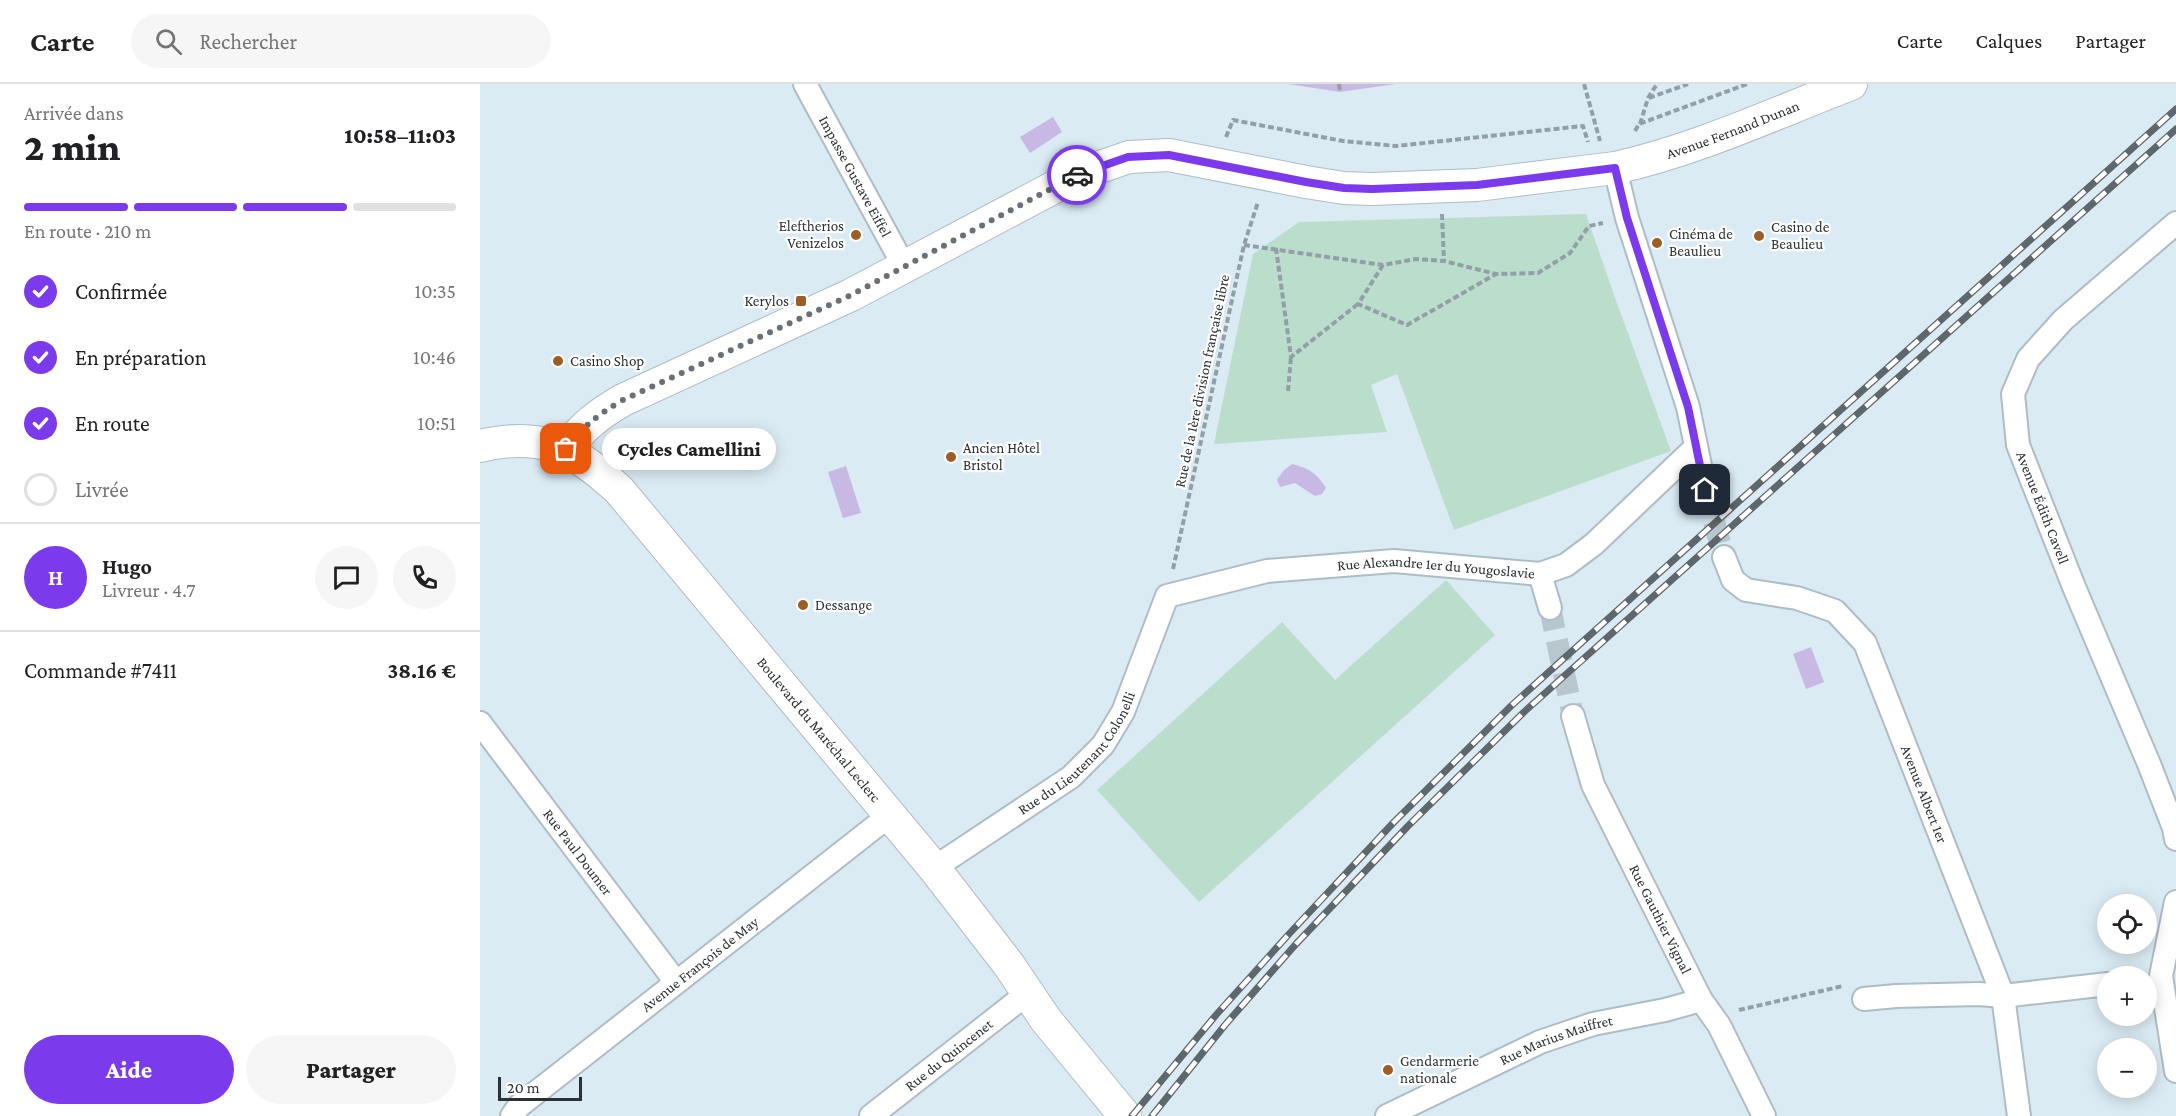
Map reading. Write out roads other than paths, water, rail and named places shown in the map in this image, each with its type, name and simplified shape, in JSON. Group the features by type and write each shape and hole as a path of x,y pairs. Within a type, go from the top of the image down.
{"main road":[{"name":"Avenue Fernand Dunan","path":"566,449 578,433 598,414 623,400 807,317 905,268 1077,175 1128,157 1169,155 1344,188 1399,190 1477,185 1615,168 1671,153 1851,84"},
{"name":"Boulevard du Maréchal Leclerc","path":"480,446 495,442 522,440 543,442 566,449 593,466 619,490 934,868 1009,965 1046,1020 1117,1106"}],"street":[{"name":"Impasse Gustave Eiffel","path":"806,84 905,268"},
{"path":"1615,168 1627,218 1688,407 1705,490"},
{"name":"Avenue Édith Cavell","path":"2176,224 2063,320 2028,358 2013,394 2018,444 2074,586 2149,764 2174,828 2176,839"},
{"name":"Rue Alexandre 1er du Yougoslavie","path":"1167,596 1267,571 1394,561 1540,574 1566,565 1594,544 1696,447"},
{"name":"Avenue Albert 1er","path":"1724,557 1733,580 1746,590 1797,598 1835,611 1864,643 2003,996 2019,1116"},
{"path":"1540,574 1550,608"},
{"name":"Rue du Lieutenant Colonelli","path":"934,868 1071,777 1102,745 1123,711 1167,596"},
{"name":"Rue Gauthier Vignal","path":"1573,717 1593,785 1701,1000 1719,1025 1764,1116"},
{"name":"Rue Paul Doumer","path":"480,723 676,982"},
{"name":"Avenue François de May","path":"512,1116 519,1106 890,815"},
{"path":"2157,967 2176,902"},
{"path":"1856,992 2003,996 2097,985"},
{"path":"2157,990 2176,1071"},
{"name":"Rue du Quincenet","path":"871,1116 1028,993"},
{"name":"Rue Marius Maiffret","path":"1387,1116 1540,1042 1593,1024 1665,1010 1701,1000"}],"tunnel":[{"path":"1705,490 1724,557"},
{"path":"1550,608 1573,716"}],"railway":[{"path":"1132,1116 1216,1015 1289,934 1394,822 1512,705 2176,109"},
{"path":"1152,1116 1225,1025 1296,944 1408,826 1524,712 2176,129"}],"place":[{"name":"Eleftherios Venizelos","path":"856,235"},
{"name":"Casino de Beaulieu","path":"1759,236"},
{"name":"Cinéma de Beaulieu","path":"1657,243"},
{"name":"Kerylos","path":"801,301"},
{"name":"Casino Shop","path":"558,361"},
{"name":"Cycles Camellini","path":"566,449"},
{"name":"Ancien Hôtel Bristol","path":"951,457"},
{"name":"Dessange","path":"803,605"},
{"name":"Gendarmerie nationale","path":"1388,1070"}]}
